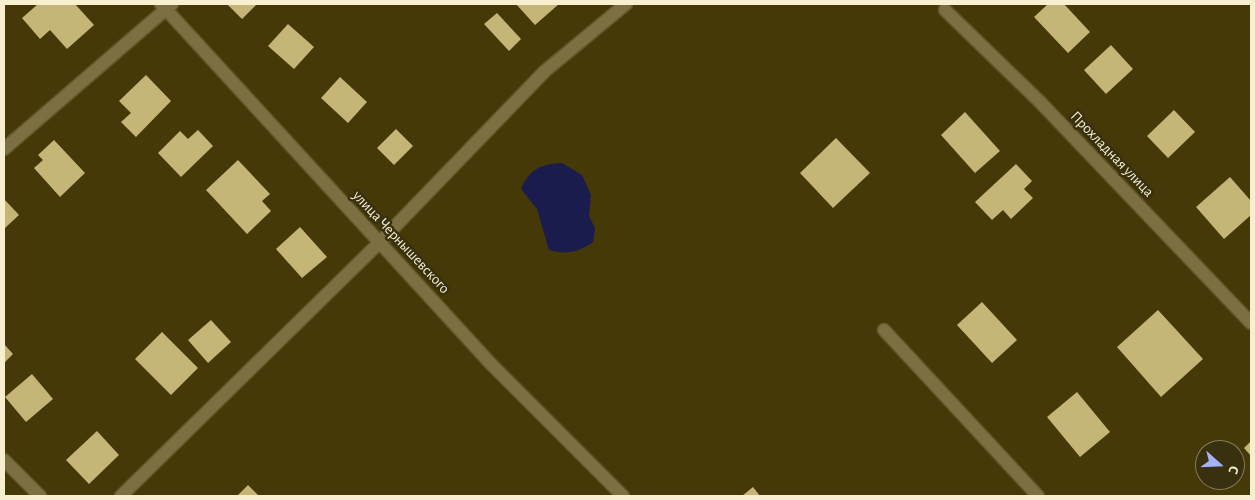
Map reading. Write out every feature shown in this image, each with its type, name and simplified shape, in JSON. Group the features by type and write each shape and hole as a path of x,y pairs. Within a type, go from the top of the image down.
{"street":[{"path":"121,496 379,243 545,71 626,4"},
{"path":"4,149 167,6"},
{"name":"улица Чернышевского","path":"167,6 379,243 491,364 622,496"},
{"name":"Прохладная улица","path":"945,10 1040,102 1251,323"},
{"path":"884,330 1038,496"},
{"path":"4,460 40,496"}],"shaded area":[{"path":"562,163 582,175 591,195 589,216 595,228 593,242 583,248 567,252 555,252 549,250 537,209 521,189 532,172 542,166"}],"building":[{"path":"38,4 75,4 94,25 67,49 50,30 40,39 22,18"},
{"path":"227,4 257,4 242,19"},
{"path":"516,4 559,4 535,25"},
{"path":"1048,4 1064,4 1090,32 1068,53 1034,17"},
{"path":"497,13 521,39 509,51 484,24"},
{"path":"288,24 314,47 294,69 268,46"},
{"path":"1111,45 1133,69 1106,94 1084,70"},
{"path":"146,75 171,101 136,137 121,122 131,113 119,101"},
{"path":"340,77 367,102 348,123 321,98"},
{"path":"1174,110 1195,132 1168,158 1147,136"},
{"path":"965,112 1000,151 975,173 941,135"},
{"path":"396,129 413,146 394,165 377,148"},
{"path":"198,130 213,146 181,177 158,153 180,131 188,139"},
{"path":"836,138 870,173 833,208 800,173"},
{"path":"54,140 85,173 60,197 34,168 43,160 38,155"},
{"path":"238,160 270,194 262,201 271,211 247,234 206,190"},
{"path":"1016,164 1032,181 1024,189 1033,198 1011,219 1003,210 992,220 975,202"},
{"path":"1230,177 1251,201 1251,215 1224,239 1196,207"},
{"path":"4,199 19,215 5,228 4,227"},
{"path":"300,227 327,257 302,278 276,249"},
{"path":"982,302 1017,340 992,363 957,325"},
{"path":"1158,310 1203,359 1161,397 1117,347"},
{"path":"211,320 231,342 208,363 188,340"},
{"path":"162,332 198,368 171,395 135,359"},
{"path":"4,344 13,354 4,363"},
{"path":"32,374 53,399 26,422 5,397"},
{"path":"1077,392 1110,432 1080,457 1047,417"},
{"path":"97,431 119,455 89,484 66,460"},
{"path":"1251,441 1251,456 1245,449"},
{"path":"248,485 259,496 237,496"},
{"path":"753,487 760,496 742,496"}]}
